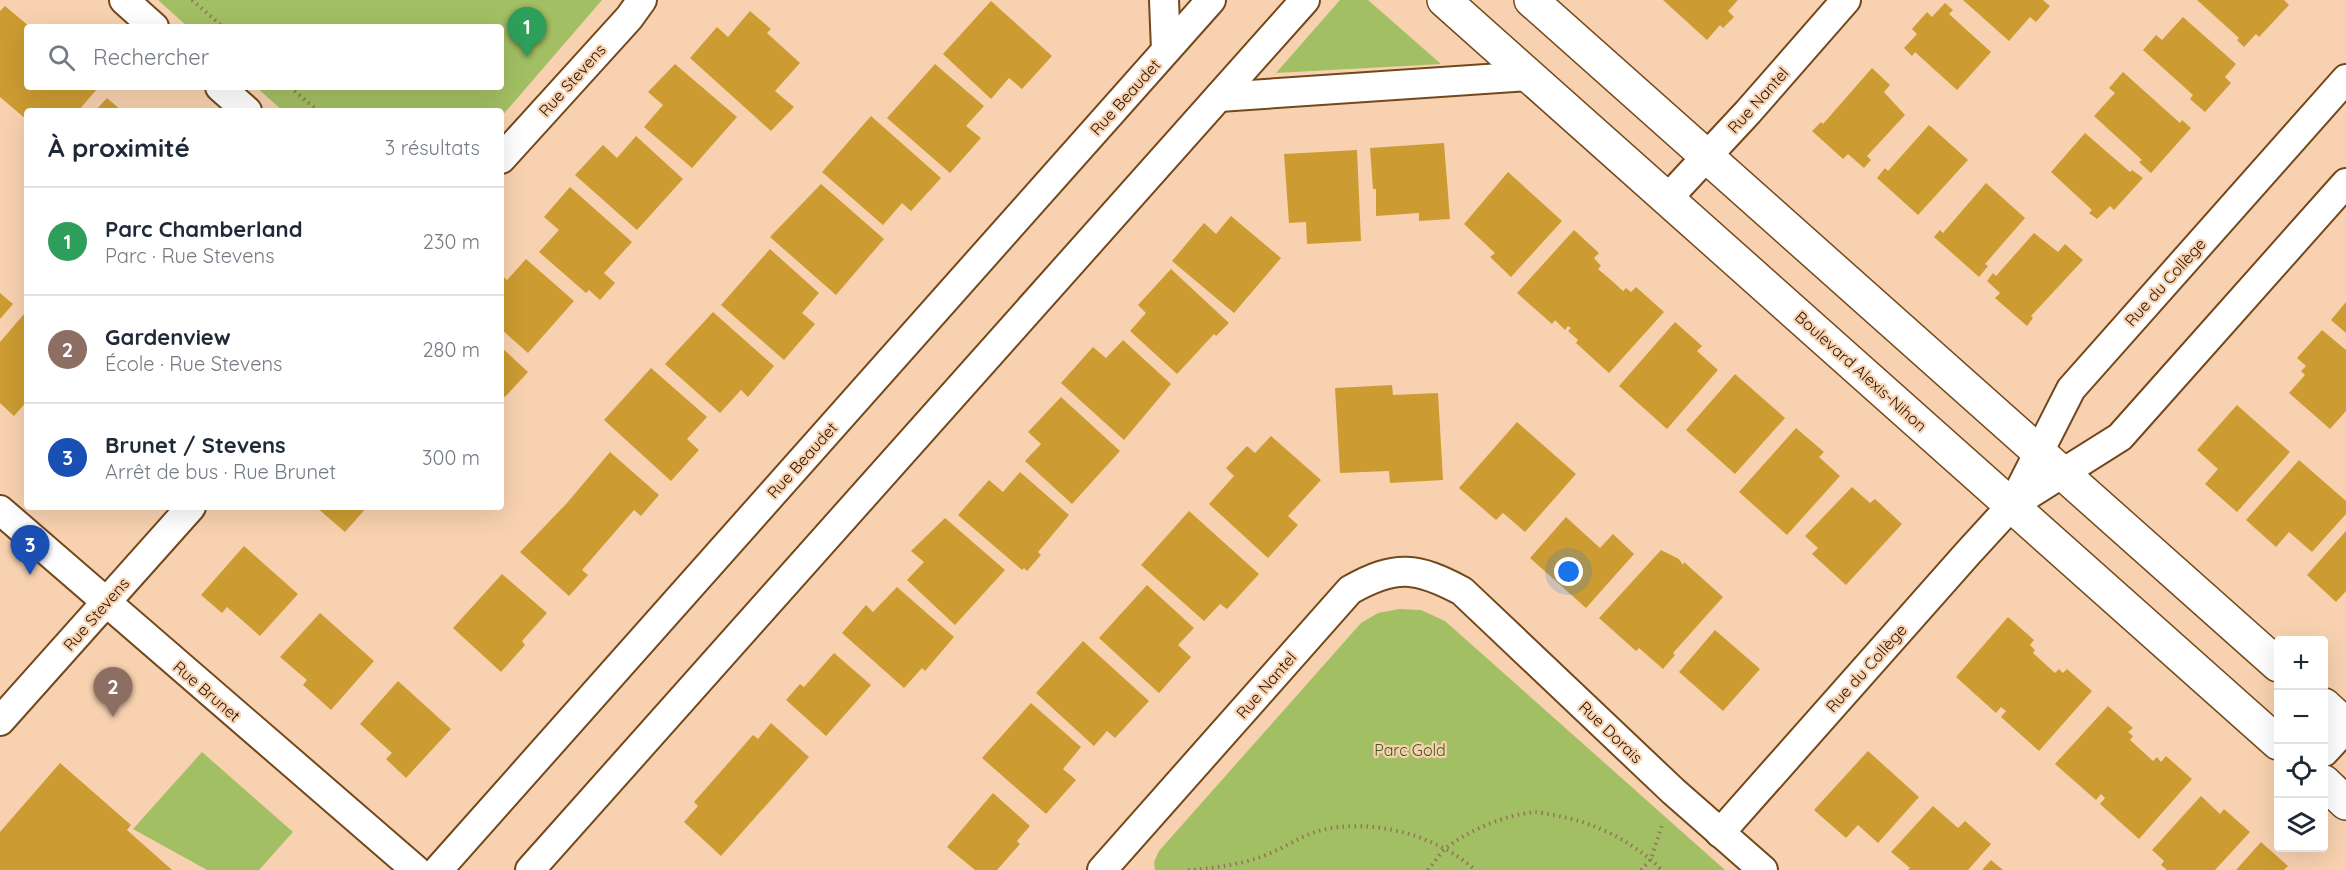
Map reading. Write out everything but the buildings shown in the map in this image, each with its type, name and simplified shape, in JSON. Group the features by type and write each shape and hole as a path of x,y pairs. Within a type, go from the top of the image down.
{"street":[{"path":"124,0 151,24"},
{"name":"Rue Stevens","path":"504,156 629,18 642,0"},
{"name":"Rue Beaudet","path":"1164,0 1166,50"},
{"name":"Rue Beaudet","path":"438,870 1211,0"},
{"path":"530,870 1305,0"},
{"name":"Boulevard Alexis-Nihon","path":"1444,0 2274,738"},
{"path":"1531,0 2274,661"},
{"name":"Rue Nantel","path":"1668,198 1846,0"},
{"path":"1219,97 1530,76"},
{"name":"Rue du Collège","path":"1720,833 2012,505 2071,388 2346,79"},
{"path":"223,90 244,108"},
{"name":"Rue du Collège","path":"2012,505 2120,437 2346,183"},
{"name":"Rue Brunet","path":"0,510 416,870"},
{"name":"Rue Stevens","path":"0,722 188,510"},
{"name":"Rue Nantel","path":"1102,870 1350,590 1374,577 1404,570 1434,576 1462,591"},
{"name":"Rue Dorais","path":"1462,591 1673,792 1763,870"},
{"path":"2328,709 2346,726 2328,747"},
{"path":"2328,786 2346,803"}],"path":[{"path":"192,0 220,24"},
{"path":"294,90 315,108"},
{"path":"1641,870 1651,859 1673,792"},
{"path":"1428,870 1444,849 1470,833 1508,818 1536,812 1565,817 1598,827 1628,841 1662,870"},
{"path":"1188,870 1224,867 1272,853 1315,832 1350,826 1386,829 1407,835 1444,849 1474,870"}],"green space":[{"path":"158,0 602,0 504,114 504,108 280,108 259,90 504,90 504,24 185,24"},
{"path":"1340,0 1368,0 1441,64 1276,73"},
{"name":"Parc Gold","path":"1399,609 1421,610 1445,621 1725,870 1155,870 1154,862 1159,851 1361,623 1378,613"},
{"path":"202,752 293,832 259,870 207,870 133,829"}],"place":[{"name":"Parc Chamberland","path":"527,57"},
{"name":"Brunet / Stevens","path":"30,575"},
{"name":"Gardenview","path":"113,717"}]}
